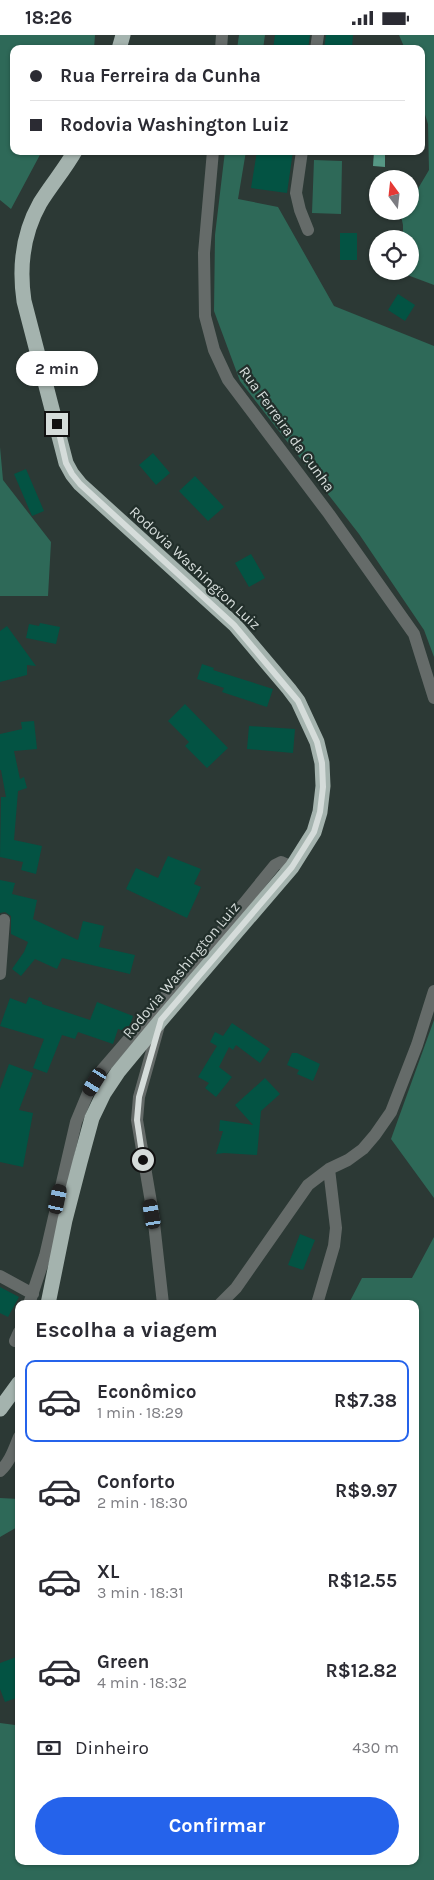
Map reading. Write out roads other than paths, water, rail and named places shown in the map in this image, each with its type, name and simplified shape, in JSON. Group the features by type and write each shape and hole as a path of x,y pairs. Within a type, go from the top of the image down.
{"highway":[{"name":"Rodovia Washington Luiz","path":"48,1300 52,1258 65,1220 92,1118 104,1093 118,1072 263,889 292,867 314,832 320,812 323,787 322,763 317,742 298,701 234,625 80,484 66,463 24,301 22,277 25,241 31,223 40,204 72,155"},
{"path":"0,1409 15,1388"}],"street":[{"name":"Rua Ferreira da Cunha","path":"213,155 204,253 204,307 214,350 228,380 329,514 414,634 434,698"},
{"path":"301,155 296,193 308,230"},
{"path":"0,974 4,920"},
{"path":"0,1276 31,1299 52,1258 76,1122 88,1093 102,1070 219,943"},
{"path":"224,1300 236,1288 308,1185 329,1169 348,1160 363,1149 391,1112 417,1045 434,991"},
{"path":"161,1020 139,1097 137,1120 152,1214 163,1300"},
{"path":"319,1300 334,1246 336,1228 329,1169"},
{"path":"0,1471 15,1448"}]}
